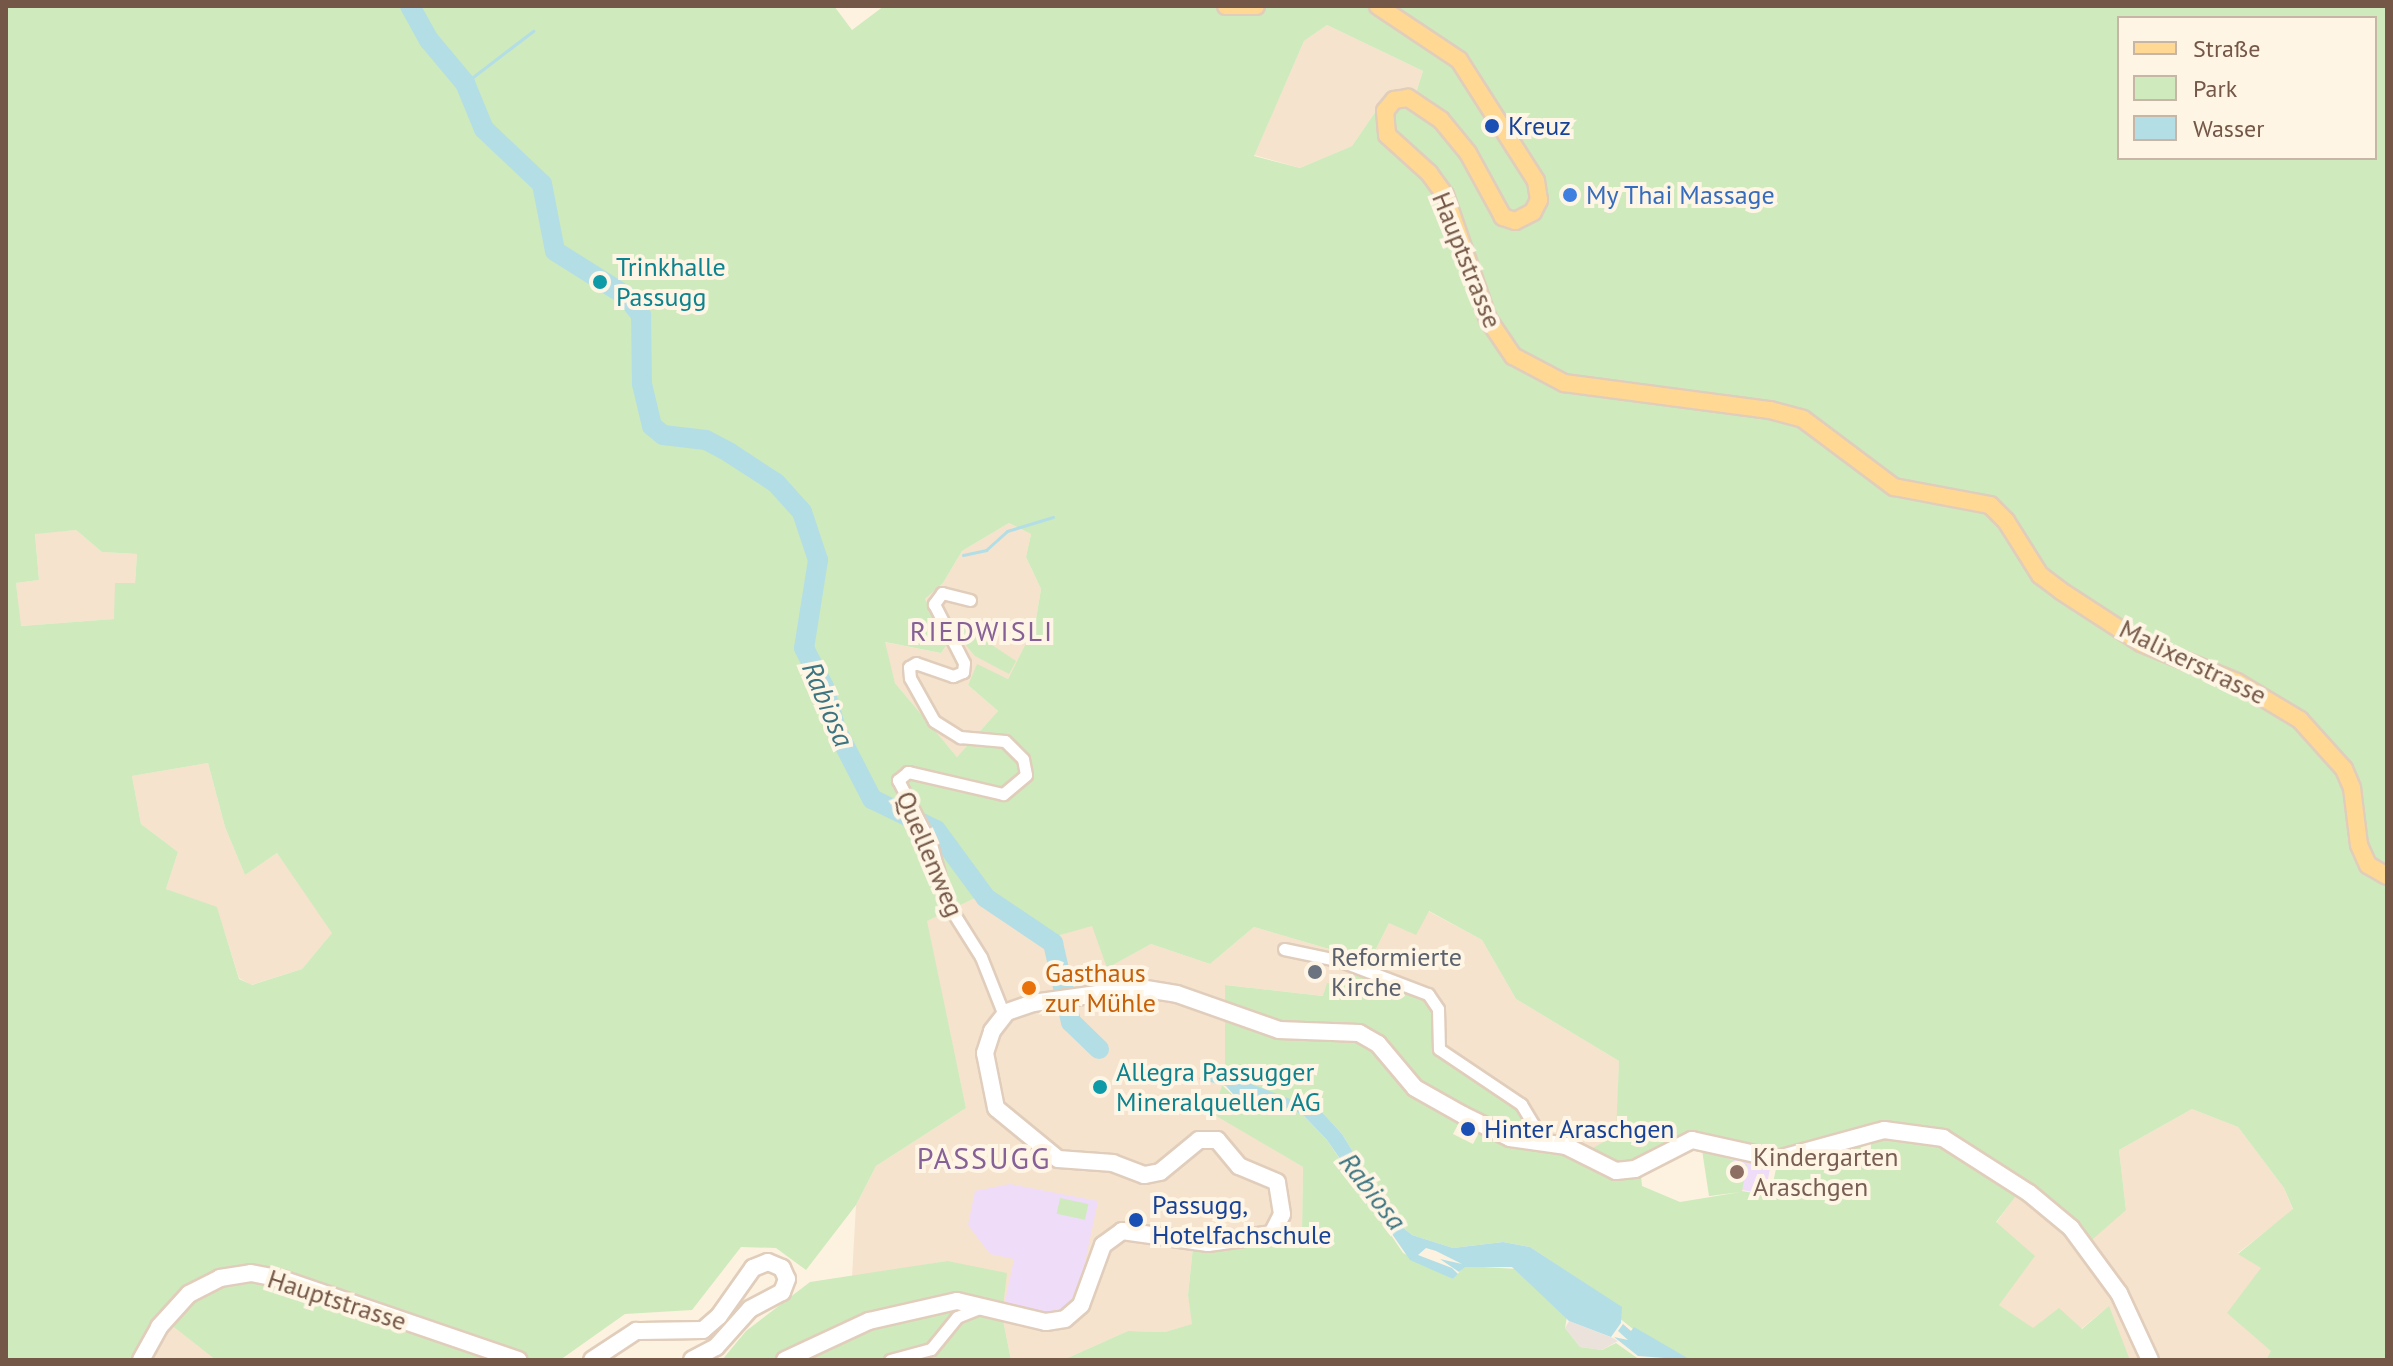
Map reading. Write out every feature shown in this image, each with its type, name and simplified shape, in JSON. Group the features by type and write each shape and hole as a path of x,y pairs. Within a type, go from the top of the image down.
{"main road":[{"path":"1226,6 1256,6"},
{"name":"Hauptstrasse","path":"1378,6 1459,60 1536,181 1539,200 1533,212 1515,221 1503,217 1468,153 1441,120 1408,98 1394,100 1385,111 1387,135 1429,173 1449,203 1492,329 1513,356 1541,375"},
{"name":"Malixerstrasse","path":"1541,375 1586,387 1792,416 1826,434 1894,487 1990,505 2006,521 2040,575 2061,591 2141,643 2237,682 2300,720 2344,769 2352,788 2359,845 2368,865 2387,876"}],"street":[{"name":"Quellenweg","path":"970,600 943,592 934,601 964,663 963,672 953,676 911,665 916,695 934,721 960,737 1005,741 1027,770 1017,787 1003,794 970,782 908,772 898,778 926,835 947,903 981,957 1004,1015"},
{"path":"1284,949 1344,962 1428,994 1438,1013 1439,1049 1521,1104 1533,1124 1535,1143"},
{"path":"785,1360 883,1317 957,1301 986,1304 1046,1322 1065,1319 1081,1305 1103,1245 1122,1231 1137,1230 1208,1243 1267,1237 1281,1221 1280,1186 1271,1176 1239,1166 1220,1144 1208,1138 1149,1176 1113,1163 1071,1162 1050,1155 1004,1118 989,1092 986,1045 1004,1015 1042,1002 1154,989 1279,1030 1359,1033 1378,1044 1424,1094 1505,1136 1566,1146 1621,1171 1692,1140 1778,1159 1884,1130 1943,1138 2029,1193 2071,1228 2119,1293 2150,1360"},
{"path":"592,1360 636,1331 703,1330 719,1316 753,1268 768,1262 782,1268 787,1279 782,1292 750,1309 716,1347 692,1360"},
{"name":"Hauptstrasse","path":"141,1360 159,1327 189,1294 220,1278 251,1273 282,1279 518,1360"},
{"path":"890,1360 934,1347 957,1317 986,1304"}],"shaded area":[{"path":"1327,25 1423,71 1416,93 1387,95 1352,146 1300,168 1254,155 1304,41"},
{"path":"1009,523 1031,534 1026,557 1041,589 1035,625 1008,679 977,665 968,685 998,711 957,757 895,683 884,642 941,653 948,643 925,599 943,583 962,551"},
{"path":"76,530 102,552 137,554 135,583 115,583 115,619 20,626 16,583 39,580 35,533"},
{"path":"208,763 225,827 245,875 277,853 333,932 302,969 251,985 239,978 217,908 166,889 178,852 141,824 132,776"},
{"path":"975,898 1042,940 1092,925 1108,967 1151,944 1210,964 1254,927 1370,961 1389,923 1428,911 1482,940 1516,999 1619,1061 1617,1135 1582,1154 1535,1143 1452,1060 1388,984 1355,975 1324,996 1226,985 1225,1076 1213,1113 1303,1167 1302,1231 1266,1245 1193,1247 1188,1295 1193,1324 1165,1332 1128,1331 1063,1360 1011,1360 1002,1315 947,1261 852,1277 856,1205 876,1166 966,1108 926,921"},
{"path":"2192,1109 2238,1127 2284,1188 2293,1210 2238,1253 2261,1267 2272,1351 2266,1360 2130,1360 2108,1307 2081,1329 2033,1329 1999,1305 1996,1223 2021,1188 2126,1210 2119,1150"},
{"name":"Kindergarten Araschgen","path":"1713,1151 1770,1169 1765,1194 1742,1190 1709,1196"},
{"path":"1010,1184 1098,1201 1075,1309 1055,1318 1004,1306 1014,1259 990,1254 968,1225 975,1191"},
{"path":"165,1320 216,1358 215,1360 141,1360"},
{"path":"1569,1321 1618,1341 1602,1350 1580,1347 1565,1328"}],"green space":[{"path":"6,6 834,6 852,30 884,6 2387,6 2387,1360 2266,1360 2271,1351 2227,1313 2261,1268 2238,1254 2293,1209 2284,1188 2238,1127 2192,1109 2119,1150 2126,1210 2086,1245 2022,1188 1996,1222 2035,1256 1999,1305 2033,1328 2059,1308 2082,1329 2109,1306 2130,1360 1691,1360 1633,1329 1618,1317 1621,1307 1530,1247 1503,1242 1453,1248 1412,1235 1396,1222 1342,1134 1321,1111 1225,1076 1225,985 1323,996 1327,983 1338,985 1340,978 1355,975 1434,1002 1437,1041 1521,1104 1536,1143 1582,1154 1616,1135 1619,1061 1516,999 1482,940 1429,911 1416,935 1389,923 1370,961 1254,927 1210,964 1151,944 1107,968 1092,926 1042,940 975,898 927,921 966,1108 876,1166 856,1205 806,1270 776,1248 741,1247 692,1310 625,1314 560,1360 216,1360 165,1320 141,1360 6,1360","holes":["1327,25 1423,71 1416,93 1387,95 1352,146 1300,168 1254,156 1304,41","1009,523 1031,534 1026,557 1041,589 1035,625 1008,679 977,664 968,685 998,711 957,757 895,683 885,642 941,653 948,643 925,599 943,583 962,551","76,530 102,552 137,554 135,583 115,583 114,619 21,626 16,583 39,580 35,534","208,763 225,827 245,875 277,853 332,933 302,969 252,985 239,979 217,907 166,889 178,852 141,824 132,776","1463,1115 1483,1125 1473,1144 1453,1134","1707,1140 1778,1160 1770,1196 1742,1191 1747,1165 1702,1150 1709,1196 1741,1192 1680,1202 1642,1186 1640,1166"]},
{"path":"965,627 1016,661 1009,674 975,656 958,636"},
{"path":"1222,1085 1239,1101 1291,1109 1304,1116 1327,1140 1403,1253 1453,1279 1465,1266 1517,1269 1567,1317 1565,1328 1580,1347 1602,1350 1616,1343 1640,1360 1063,1360 1128,1331 1165,1332 1192,1324 1188,1295 1193,1247 1266,1245 1302,1231 1303,1167 1213,1114"},
{"path":"1060,1198 1088,1204 1085,1220 1057,1214"},
{"path":"947,1261 1007,1273 1002,1315 1011,1360 722,1360 746,1331 810,1282"}],"water":[{"path":"1207,1067 1321,1111 1342,1134 1396,1222 1412,1235 1453,1248 1503,1242 1530,1247 1622,1307 1621,1323 1611,1337 1569,1321 1512,1267 1465,1267 1459,1272 1440,1259 1462,1264 1436,1251 1426,1248 1418,1255 1452,1268 1458,1274 1453,1279 1410,1260 1327,1140 1304,1116 1291,1109 1239,1101 1226,1086 1199,1079"},
{"path":"1623,1324 1631,1331 1634,1327 1691,1360 1638,1356 1614,1337 1628,1340 1618,1331"}],"waterway":[{"name":"Rabiosa","path":"410,6 429,40 465,83 484,129 542,184 555,251 625,295 641,315 642,384 652,426 663,435 706,440 730,453 776,483 802,512 818,560 804,648 824,687 836,729 872,799 936,830 986,898 1053,943 1071,1022 1099,1049"},
{"path":"465,83 533,31"},
{"path":"963,555 986,550 1007,531 1053,517"}],"place":[{"name":"Kreuz","path":"1492,126"},
{"name":"My Thai Massage","path":"1570,195"},
{"name":"Trinkhalle Passugg","path":"600,282"},
{"name":"Reformierte Kirche","path":"1315,972"},
{"name":"Gasthaus zur Mühle","path":"1029,988"},
{"name":"Allegra Passugger Mineralquellen AG","path":"1100,1087"},
{"name":"Hinter Araschgen","path":"1468,1129"},
{"name":"Kindergarten Araschgen","path":"1737,1172"},
{"name":"Passugg, Hotelfachschule","path":"1136,1220"}],"district":[{"name":"RIEDWISLI","path":"982,631"},
{"name":"PASSUGG","path":"984,1158"}]}
